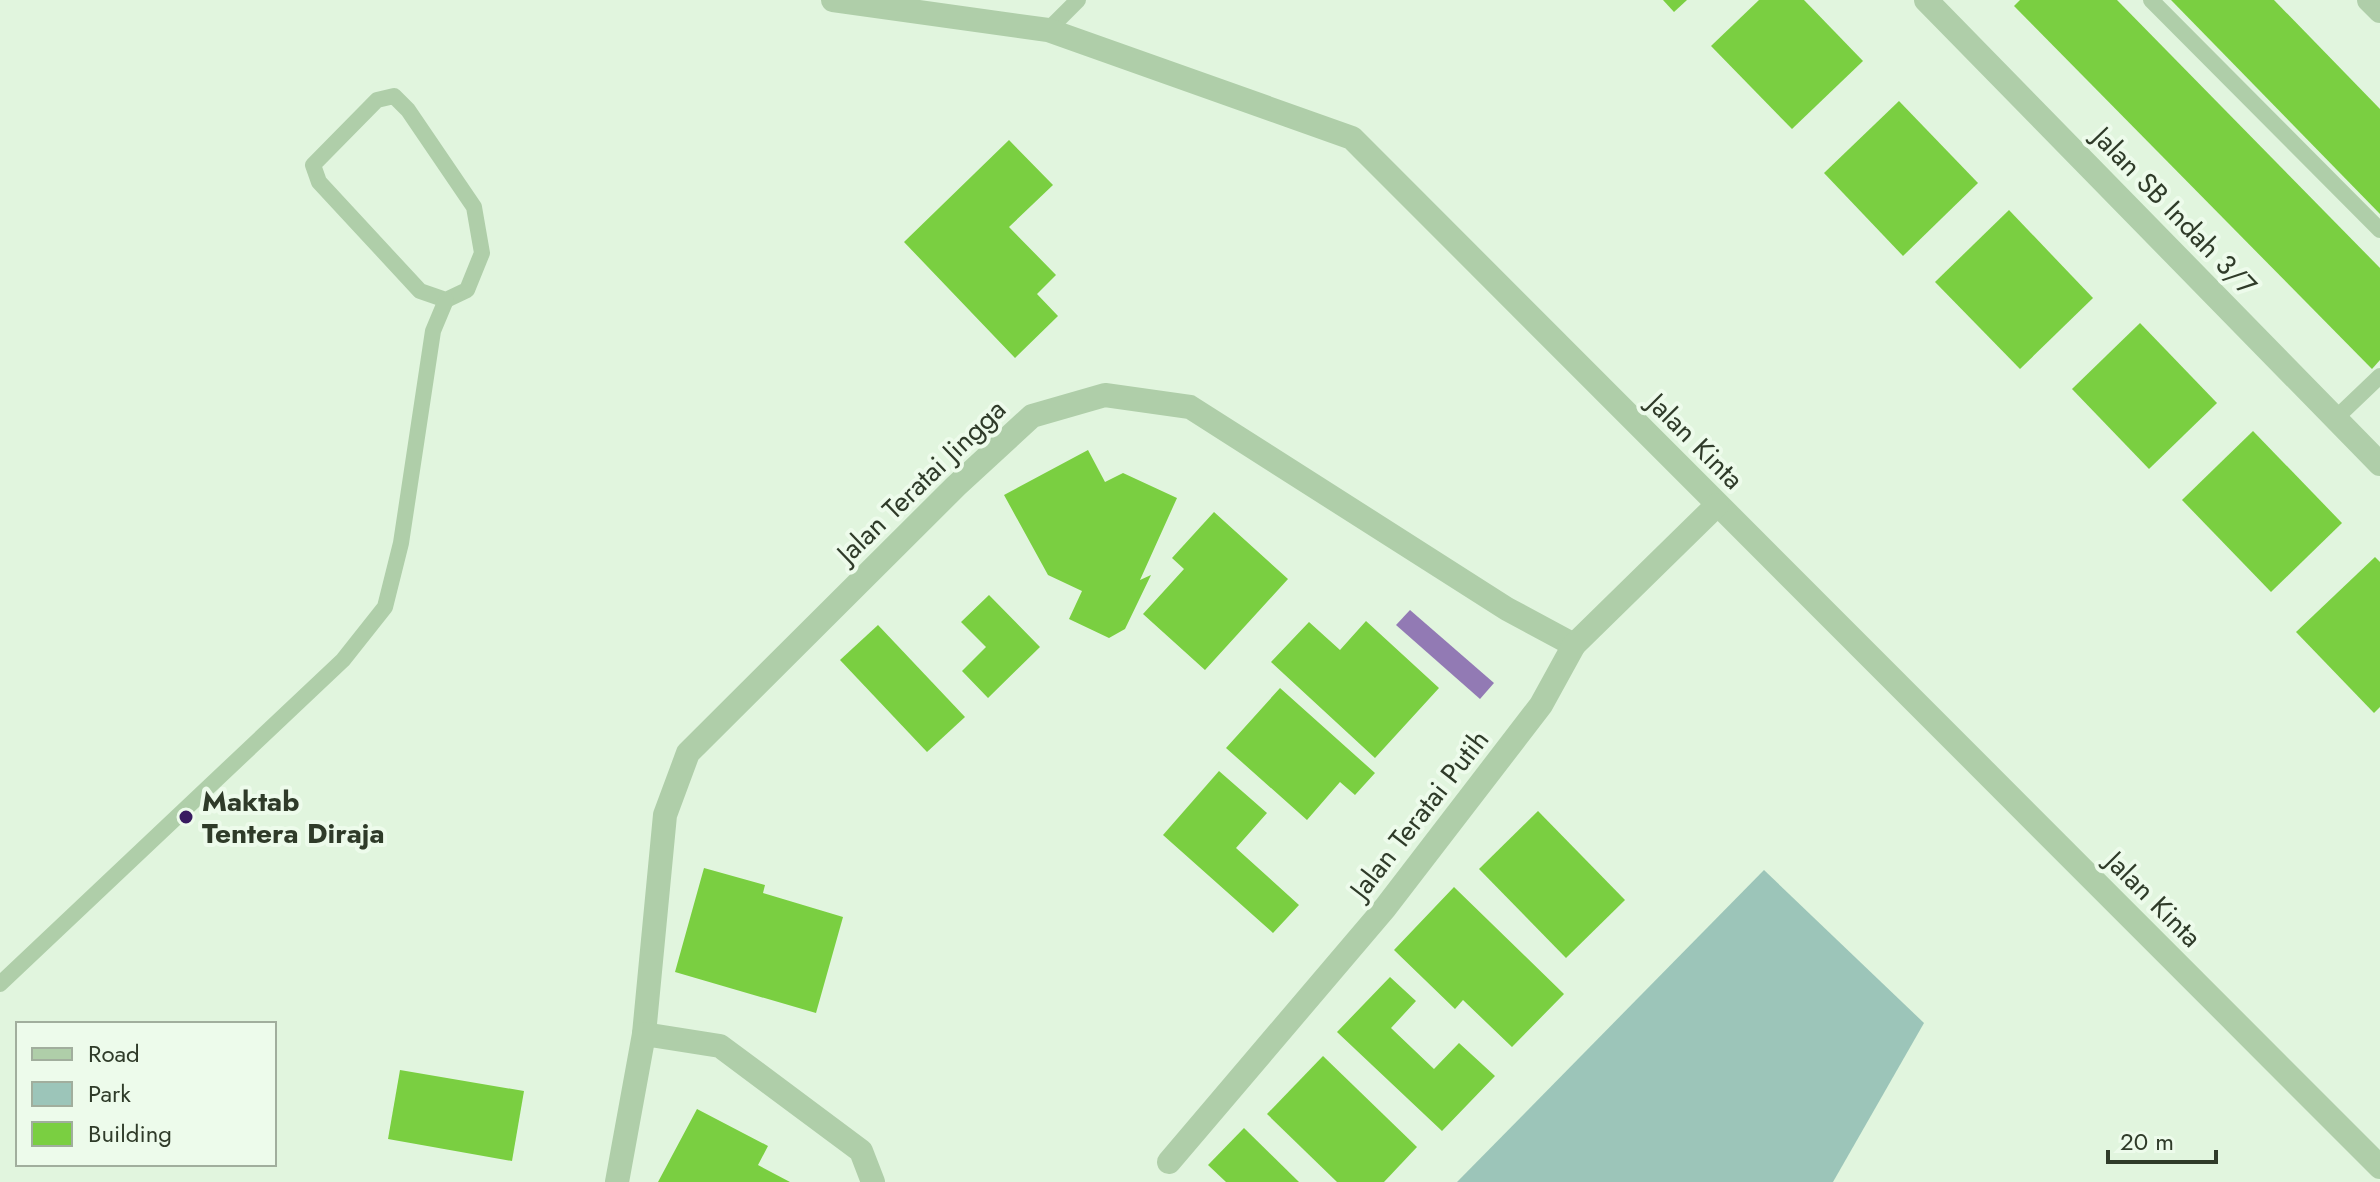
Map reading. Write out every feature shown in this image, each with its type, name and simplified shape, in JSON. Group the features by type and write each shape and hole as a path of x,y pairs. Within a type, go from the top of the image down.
{"street":[{"name":"Jalan Kinta","path":"833,0 1048,30 1352,138 2380,1167"},
{"path":"2369,0 2380,11"},
{"name":"Jalan SB Indah 3/7","path":"1931,2 2380,464"},
{"name":"Jalan Teratai Jingga","path":"617,1182 644,1034 665,815 688,753 956,486 1032,416 1105,395 1190,407 1507,609 1574,645"},
{"name":"Jalan Teratai Putih","path":"1169,1162 1385,908 1541,705 1574,645 1717,505"},
{"path":"644,1034 720,1046 861,1151 873,1182"}],"lane":[{"path":"1048,30 1078,0"},
{"path":"2151,0 2380,230"},
{"path":"0,984 343,660 385,607 401,543 433,331 446,300 467,290 482,253 474,207 408,110 394,96 377,100 313,165 316,174 319,182 420,291 446,300"},
{"path":"2336,418 2380,376"}],"green space":[{"path":"1764,870 1924,1023 1833,1182 1457,1182"}],"shaded area":[{"path":"1410,610 1494,683 1480,699 1396,625"}],"building":[{"path":"1663,0 1687,0 1674,12"},
{"path":"1759,0 1804,0 1863,61 1792,129 1711,46"},
{"path":"2020,0 2117,0 2380,268 2380,360 2372,369 2014,6"},
{"path":"2171,0 2274,0 2380,109 2380,214"},
{"path":"1899,101 1978,183 1903,256 1824,173"},
{"path":"1009,140 1053,185 1009,227 1056,275 1037,294 1058,316 1015,358 904,242"},
{"path":"2009,210 2093,298 2020,369 1935,282"},
{"path":"2140,323 2217,403 2149,469 2072,389"},
{"path":"2253,431 2342,523 2271,592 2182,500"},
{"path":"1088,450 1105,482 1123,473 1177,498 1140,580 1151,575 1125,629 1109,638 1069,619 1082,591 1048,575 1004,495"},
{"path":"1214,512 1288,579 1205,670 1143,614 1184,569 1172,558"},
{"path":"2375,557 2380,562 2380,707 2374,713 2296,632"},
{"path":"989,595 1040,647 988,698 962,671 986,647 961,622"},
{"path":"1366,621 1439,688 1375,758 1271,662 1309,622 1340,650"},
{"path":"878,625 965,717 927,752 840,660"},
{"path":"1280,688 1375,773 1355,795 1340,782 1307,820 1226,748"},
{"path":"1219,771 1267,813 1236,848 1299,905 1273,933 1163,835"},
{"path":"1538,811 1625,900 1566,958 1479,869"},
{"path":"704,868 765,885 763,893 843,917 816,1013 675,972"},
{"path":"1454,887 1564,994 1512,1047 1463,1000 1455,1009 1394,950"},
{"path":"1390,977 1416,1001 1391,1028 1434,1069 1459,1043 1495,1076 1442,1131 1337,1032"},
{"path":"1323,1056 1417,1147 1384,1182 1337,1182 1267,1114"},
{"path":"400,1070 524,1091 512,1161 388,1139"},
{"path":"697,1109 768,1146 758,1165 790,1182 658,1182"},
{"path":"1244,1128 1299,1182 1226,1182 1208,1165"}],"place":[{"name":"Maktab Tentera Diraja","path":"186,817"}]}
